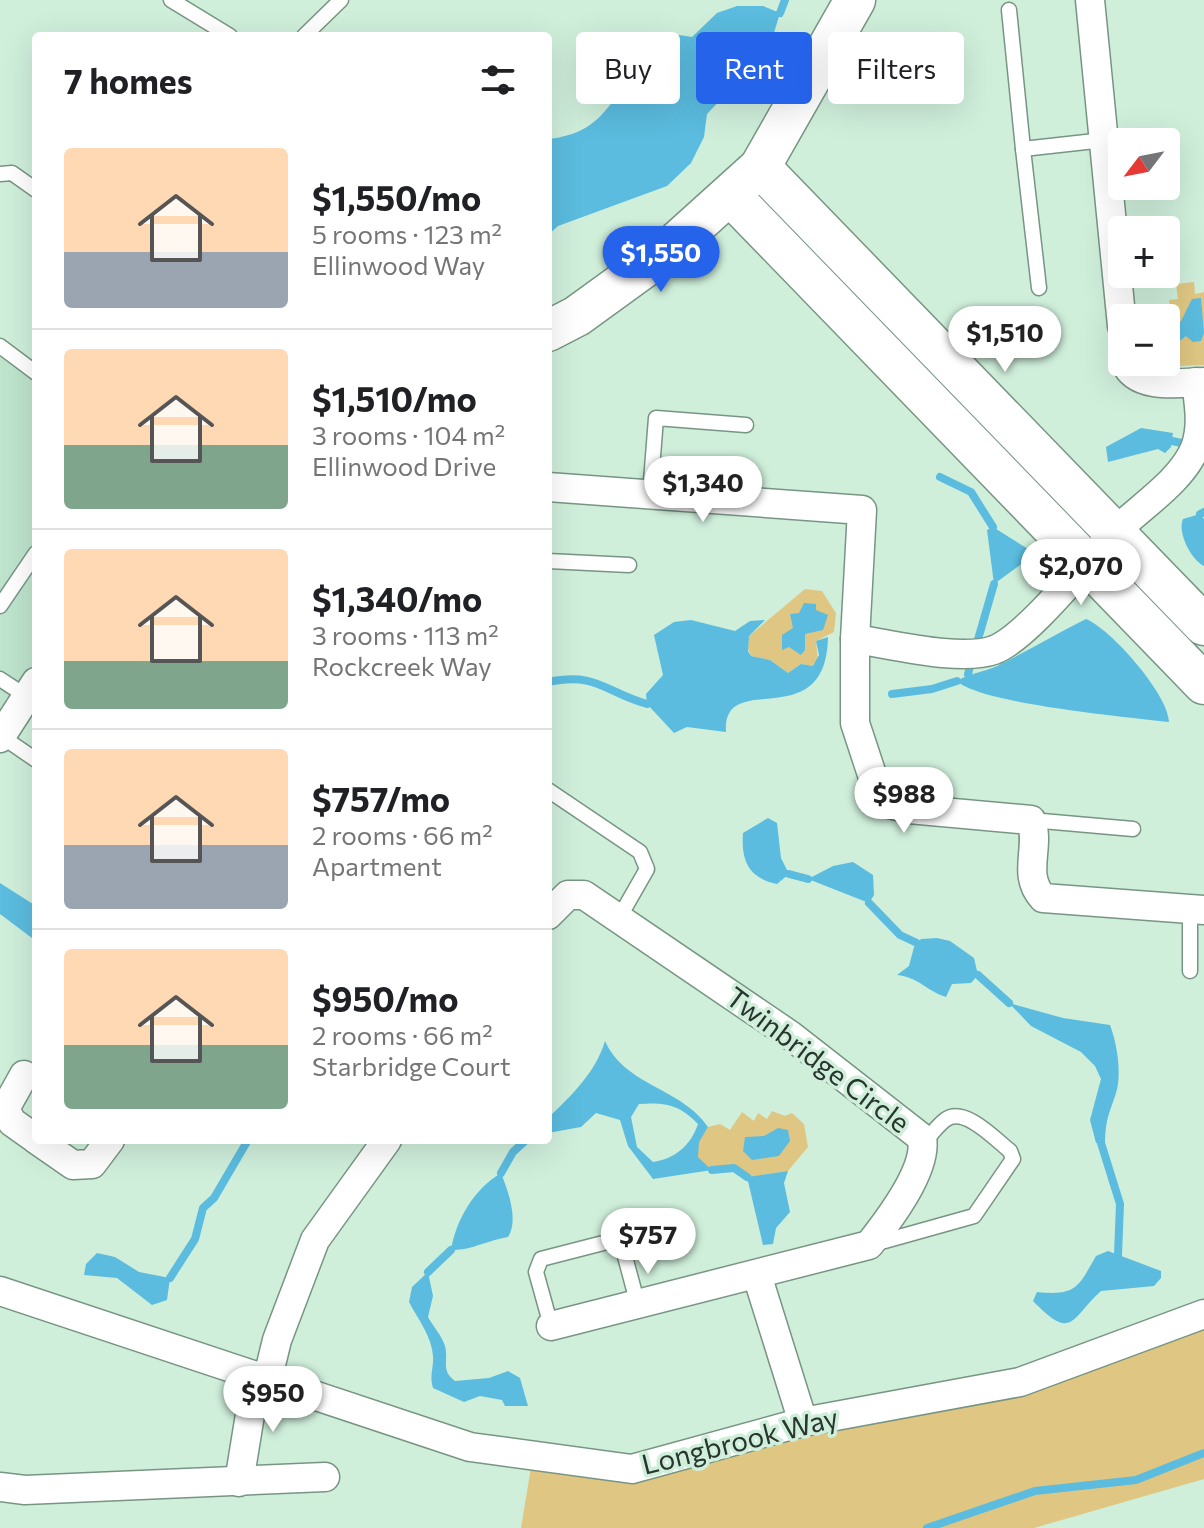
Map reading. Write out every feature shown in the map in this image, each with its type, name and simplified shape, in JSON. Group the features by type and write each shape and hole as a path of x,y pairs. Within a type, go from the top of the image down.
{"street":[{"path":"552,329 577,316 668,250 760,167 855,0"},
{"path":"1090,0 1120,304"},
{"path":"760,167 1204,625"},
{"path":"731,196 1204,684"},
{"path":"855,639 964,654 994,650 1042,611 1114,533 1180,470 1194,451 1201,428 1200,382 1145,381 1136,376"},
{"path":"552,487 862,510 855,639 855,723 879,796 889,804 909,809 1031,820 1036,833 1030,872 1032,886 1043,898 1197,910"},
{"path":"0,737 31,689"},
{"name":"Twinbridge Circle","path":"553,901 568,895 584,895 790,1035 922,1138 924,1153 892,1215 869,1245"},
{"path":"20,1072 5,1109 12,1122 32,1136"},
{"path":"43,1144 73,1165 92,1164 107,1144"},
{"path":"239,1482 261,1379 315,1240 384,1144"},
{"path":"551,1326 869,1245"},
{"path":"757,1275 803,1422"},
{"name":"Longbrook Way","path":"0,1291 470,1447 632,1469 803,1422 1020,1382 1204,1314"},
{"path":"0,1487 25,1490 325,1477"}],"lane":[{"path":"171,0 223,32"},
{"path":"306,32 322,5 341,0"},
{"path":"1009,10 1039,288"},
{"path":"1023,149 1104,140"},
{"path":"0,174 12,173 32,187"},
{"path":"0,346 32,370"},
{"path":"650,494 656,418 746,425"},
{"path":"0,606 32,559"},
{"path":"552,561 629,565"},
{"path":"0,679 31,689"},
{"path":"0,737 32,757"},
{"path":"552,793 640,852 647,869 619,918"},
{"path":"1031,820 1133,829"},
{"path":"1190,971 1197,910"},
{"path":"869,1245 974,1216 1013,1159 1010,1151 967,1118 956,1116 947,1117 923,1144"},
{"path":"551,1326 536,1272 541,1259 611,1241 623,1249 638,1305"}],"shaded area":[{"path":"1194,282 1195,294 1204,292 1204,365 1180,366 1180,304 1169,304 1169,300 1178,299 1177,288 1180,288 1180,284"},
{"path":"0,346 32,370 32,688 0,738"},
{"path":"805,589 822,591 836,613 834,632 816,641 818,661 813,666 801,664 788,673 770,660 751,656 747,646 749,636"},
{"path":"772,1111 785,1116 792,1113 804,1124 808,1147 788,1171 747,1177 734,1168 712,1170 698,1157 698,1142 708,1127 720,1124 730,1130 742,1112 754,1121 758,1113 767,1119"},
{"path":"1204,1314 1204,1479 1034,1528 521,1528 533,1455 632,1469 1020,1382"}],"water":[{"path":"737,6 763,6 780,13 774,32 697,32 717,13"},
{"path":"696,33 696,104 716,104 707,114 704,137 691,163 667,186 558,226 552,231 552,138 591,125 610,104 680,104 680,35 692,37"},
{"path":"1201,298 1204,333 1201,341 1193,342 1186,336 1180,341 1180,321 1192,299"},
{"path":"1141,428 1173,433 1171,447 1165,453 1158,449 1108,462 1106,447"},
{"path":"1200,514 1204,519 1204,566 1190,552 1182,531 1183,519"},
{"path":"993,527 1031,551 1023,563 994,584 987,530"},
{"path":"804,603 816,604 816,610 828,615 823,630 805,634 805,650 801,655 789,647 782,650 782,635 793,628 790,614 799,613"},
{"path":"1086,619 1110,636 1137,664 1160,696 1169,722 1024,703 971,689 957,681 997,666"},
{"path":"691,620 735,631 750,621 765,620 749,636 748,651 751,656 770,660 788,673 801,664 813,666 819,655 816,641 828,637 823,667 811,685 794,694 740,704 729,713 726,732 687,727 674,733 647,704 646,694 663,675 654,635 674,622"},
{"path":"768,818 777,823 781,858 789,874 777,884 753,872 743,852 743,833"},
{"path":"853,862 873,875 874,895 869,903 808,879 833,866"},
{"path":"0,883 32,903 32,938 0,914"},
{"path":"921,939 950,941 974,958 978,975 971,983 952,984 946,997 911,978 897,975 909,966 914,947"},
{"path":"1009,1003 1063,1018 1110,1025 1117,1049 1119,1077 1107,1121 1105,1142 1096,1143 1090,1120 1101,1079 1095,1066 1081,1052 1031,1026"},
{"path":"605,1041 626,1068 697,1114 708,1127 699,1142 698,1157 712,1170 653,1179 628,1146 620,1120 596,1113 581,1127 552,1132 552,1114 582,1083 596,1063","holes":["639,1104 664,1104 678,1109 698,1124 681,1150 653,1162 637,1147 631,1117"]},
{"path":"778,1128 788,1130 790,1141 779,1156 752,1160 743,1151 745,1137 764,1136"},
{"path":"788,1171 784,1183 790,1212 776,1228 773,1244 763,1245 747,1177"},
{"path":"501,1173 513,1222 508,1237 451,1250 468,1206 482,1188"},
{"path":"1108,1251 1161,1271 1161,1278 1154,1286 1101,1291 1070,1322 1056,1321 1033,1301 1037,1292 1061,1292 1075,1287 1096,1256"},
{"path":"97,1253 115,1257 139,1272 170,1278 167,1300 152,1305 117,1278 84,1275 86,1264"},
{"path":"428,1272 433,1296 428,1317 444,1342 446,1369 450,1377 455,1381 489,1378 508,1371 520,1378 528,1406 505,1406 502,1400 480,1396 464,1402 433,1388 432,1349 409,1302 412,1287"}],"waterway":[{"path":"780,13 785,0"},
{"path":"1172,441 1191,445"},
{"path":"940,477 971,492 993,527"},
{"path":"1200,514 1204,512"},
{"path":"968,674 994,584"},
{"path":"552,682 590,681 647,704"},
{"path":"892,694 932,689 957,681"},
{"path":"789,874 808,879"},
{"path":"869,903 900,935 917,943"},
{"path":"978,975 1009,1003"},
{"path":"1101,1143 1120,1204 1118,1255"},
{"path":"170,1278 195,1239 203,1208 214,1198 246,1144"},
{"path":"501,1173 513,1152 522,1144"},
{"path":"712,1170 734,1168 747,1177"},
{"path":"428,1272 451,1250"},
{"path":"927,1528 1035,1491 1136,1480 1204,1453"}]}
